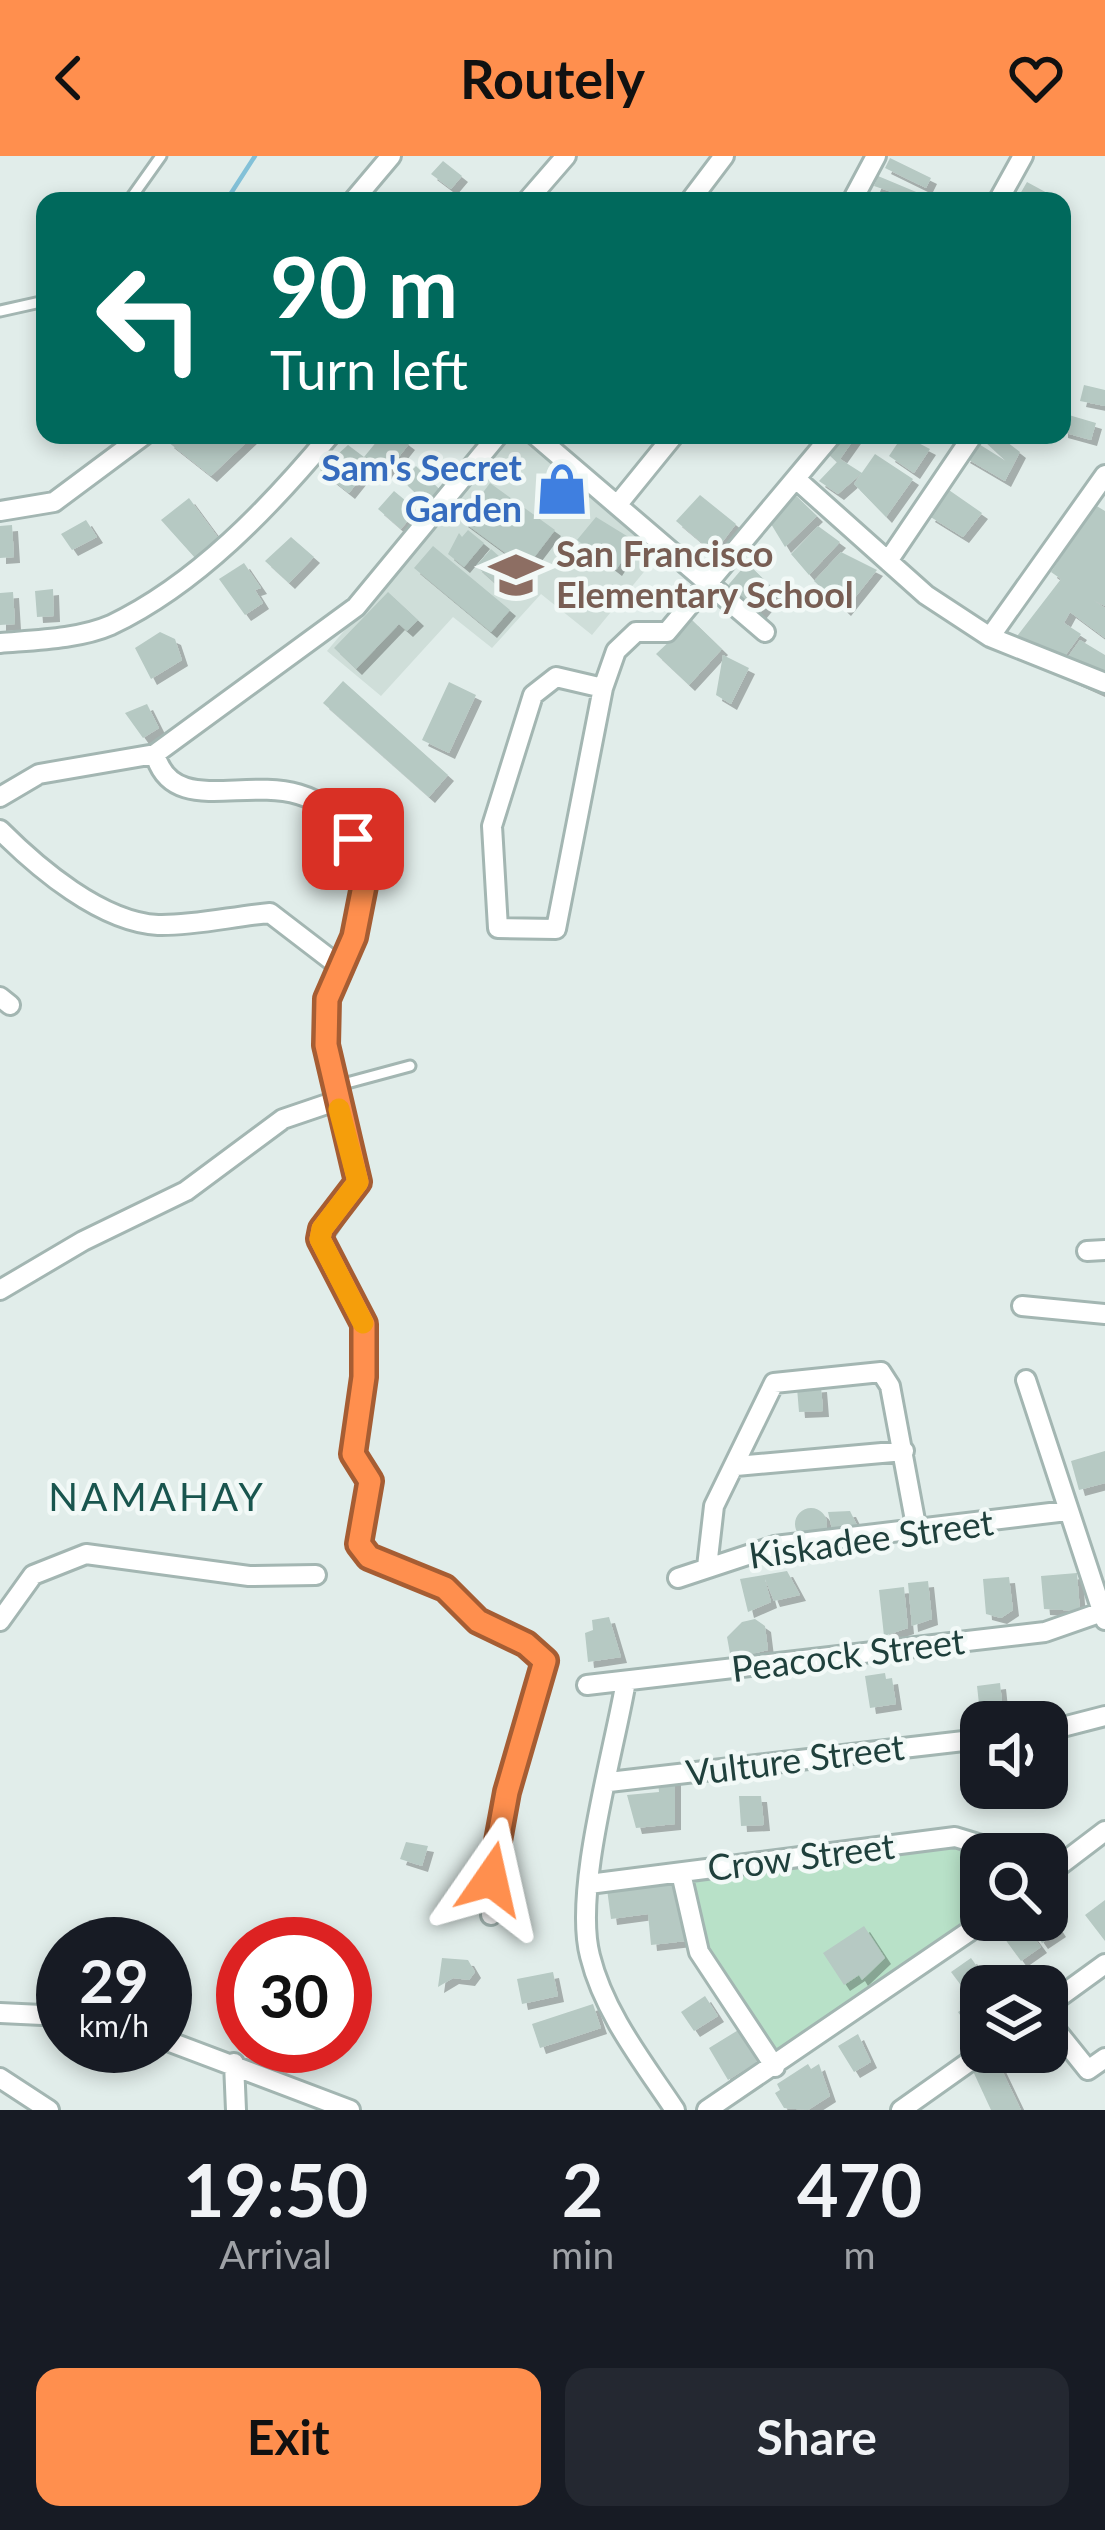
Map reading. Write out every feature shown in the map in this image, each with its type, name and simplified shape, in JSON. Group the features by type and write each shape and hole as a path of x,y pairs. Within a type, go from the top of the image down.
{"street":[{"path":"361,192 391,156"},
{"path":"535,192 566,156"},
{"path":"698,192 724,156"},
{"path":"857,192 876,156"},
{"path":"1003,192 1023,156"},
{"path":"0,512 54,502 133,444"},
{"path":"0,643 109,626 168,588 249,524 321,444"},
{"path":"0,797 39,774 155,754 356,607 491,444"},
{"path":"546,444 765,632"},
{"path":"618,504 667,444"},
{"path":"603,688 556,677 533,695 492,826 498,928 556,929 603,688 616,651 636,632 667,632 825,444"},
{"path":"888,561 967,444"},
{"path":"990,637 1105,475"},
{"path":"796,479 926,595 990,637 1105,683"},
{"path":"155,754 160,774 182,789 278,787 325,809 353,839 365,881 343,969 327,999 326,1045 358,1182 322,1229 320,1239 364,1324 364,1377 353,1454 370,1481 360,1550 445,1588 478,1621 526,1644 545,1661 507,1792 491,1879 491,1915"},
{"path":"0,830 35,866 110,910 155,925 270,914 343,969"},
{"path":"0,1290 83,1241 186,1191 284,1119 334,1094"},
{"path":"1022,1306 1105,1314"},
{"path":"707,1567 715,1506 774,1383 881,1372 890,1386 917,1532"},
{"path":"1026,1380 1104,1614"},
{"path":"736,1466 904,1451"},
{"name":"Kiskadee Street","path":"678,1578 775,1546 1067,1511"},
{"path":"0,1621 33,1575 86,1554 249,1576 316,1575"},
{"name":"Peacock Street","path":"587,1685 1045,1632 1104,1614"},
{"path":"626,1681 584,1917 601,1987 628,2041 675,2110"},
{"path":"1068,1726 1105,1716"},
{"name":"Vulture Street","path":"609,1782 960,1740"},
{"path":"1068,1859 1105,1832"},
{"name":"Crow Street","path":"589,1884 960,1839"},
{"path":"681,1873 699,1952 775,2067"},
{"path":"707,2110 960,1938"},
{"path":"1068,1991 1105,1964"},
{"path":"0,2013 36,2015"},
{"path":"1068,2045 1088,2069 1105,2058"},
{"path":"901,2110 960,2068"},
{"path":"234,2073 236,2110"},
{"path":"259,2073 350,2110"},
{"path":"0,2078 50,2110"}],"lane":[{"path":"135,192 161,156"},
{"path":"0,311 36,304"},
{"path":"334,1094 410,1066"}],"shaded area":[{"name":"San Francisco Elementary School","path":"501,444 531,444 657,556 592,635 541,594 492,648 453,617 381,696 327,651"}],"green space":[{"path":"960,1848 960,1931 778,2057 706,1947 692,1881"}],"building":[{"path":"890,158 931,178 926,188 885,168"},
{"path":"443,161 462,176 451,189 431,174"},
{"path":"878,176 916,192 892,192 874,186"},
{"path":"1027,182 1045,192 1021,192"},
{"path":"1084,385 1105,390 1105,406 1080,401"},
{"path":"1071,416 1096,423 1091,440 1071,434"},
{"path":"171,444 245,444 211,476"},
{"path":"375,444 409,444 386,473 373,463 349,493 320,470 348,445 364,457"},
{"path":"851,444 840,459 862,473 838,494 819,481 837,462 822,448"},
{"path":"897,444 930,449 914,473 889,456"},
{"path":"972,444 979,444 1006,461 988,444 1010,444 1020,452 1005,481 964,457"},
{"path":"875,454 913,479 886,517 854,484"},
{"path":"416,466 439,489 426,503 402,480"},
{"path":"490,483 555,530 526,568 462,521"},
{"path":"946,488 982,513 963,537 929,516"},
{"path":"394,491 417,510 401,529 378,509"},
{"path":"791,491 817,516 785,547 768,519"},
{"path":"700,495 736,524 714,553 676,521"},
{"path":"189,498 220,540 196,559 161,520"},
{"path":"1095,505 1105,511 1105,606 1093,600 1105,608 1105,638 1070,612 1064,623 1081,634 1054,671 1011,644 1061,579 1051,572"},
{"path":"596,517 635,541 616,570 577,540"},
{"path":"86,520 97,537 72,550 61,534"},
{"path":"12,525 14,557 0,558 0,526"},
{"path":"818,526 840,542 809,575 791,554"},
{"path":"468,530 484,543 464,567 448,554 459,533 462,537"},
{"path":"291,537 314,557 289,583 265,561"},
{"path":"433,546 510,610 491,632 414,568"},
{"path":"491,549 510,566 495,583 476,566"},
{"path":"841,552 877,570 845,610 814,581"},
{"path":"244,563 261,588 255,590 263,603 245,615 219,579"},
{"path":"747,563 777,592 756,618 724,590"},
{"path":"53,589 54,616 37,617 35,591"},
{"path":"13,592 15,624 0,625 0,593"},
{"path":"388,592 418,620 407,631 399,624 356,669 334,648"},
{"path":"692,620 722,649 689,685 656,654"},
{"path":"160,632 175,639 182,660 151,679 135,648"},
{"path":"1080,640 1105,655 1105,683 1099,691 1057,672"},
{"path":"723,655 749,668 731,704 716,695"},
{"path":"343,681 448,775 429,797 323,703"},
{"path":"449,682 476,695 449,753 422,740"},
{"path":"147,704 159,728 143,738 125,713"},
{"path":"821,1386 823,1411 799,1412 797,1388"},
{"path":"1105,1451 1105,1483 1079,1490 1071,1461"},
{"path":"811,1508 823,1512 827,1524 823,1536 811,1540 799,1536 795,1524 799,1512"},
{"path":"850,1511 858,1527 832,1529 828,1512"},
{"path":"787,1571 800,1595 774,1601 765,1579 771,1602 748,1612 740,1579"},
{"path":"1077,1573 1080,1611 1044,1609 1041,1576"},
{"path":"1009,1577 1013,1610 1001,1618 986,1614 983,1579"},
{"path":"928,1581 932,1619 912,1626 908,1583"},
{"path":"904,1587 908,1628 884,1636 879,1590"},
{"path":"609,1617 621,1657 588,1662 585,1633 593,1630 592,1620"},
{"path":"755,1619 765,1626 768,1650 731,1659 727,1637 742,1622"},
{"path":"885,1673 886,1679 892,1678 896,1704 870,1708 865,1676"},
{"path":"1000,1683 1002,1701 979,1701 977,1686"},
{"path":"675,1779 675,1824 636,1828 627,1795 659,1792 658,1781"},
{"path":"739,1796 761,1796 764,1825 741,1826"},
{"path":"406,1842 428,1846 422,1866 400,1859"},
{"path":"678,1880 686,1941 651,1945 648,1914 611,1919 607,1889"},
{"path":"1105,1900 1105,1941 1085,1915"},
{"path":"864,1926 885,1958 862,1980 859,1975 844,1985 823,1953"},
{"path":"1006,1941 1037,1941 1041,1947 1021,1961"},
{"path":"442,1958 468,1960 475,1972 469,1980 453,1978 438,1987"},
{"path":"553,1972 558,1996 522,2004 517,1979"},
{"path":"705,1996 718,2016 694,2031 681,2012"},
{"path":"593,2004 601,2028 540,2048 532,2024"},
{"path":"740,2029 757,2062 728,2080 709,2048"},
{"path":"858,2034 871,2062 854,2072 838,2046"},
{"path":"808,2064 811,2069 819,2064 830,2096 808,2110 784,2108 775,2093 780,2090 777,2084"},
{"path":"974,2073 1003,2073 1021,2110 991,2110"}],"waterway":[{"path":"232,192 255,156"}],"slow traffic":[{"path":"339,1109 358,1182 322,1229 320,1239 363,1323"}],"place":[{"name":"Sam's Secret Garden","path":"562,489"},
{"name":"San Francisco Elementary School","path":"516,575"}],"district":[{"name":"NAMAHAY","path":"157,1497"}],"route":[{"path":"353,839 365,881 354,937 327,999 326,1045 332,1087 358,1182 322,1229 320,1239 364,1324 364,1377 353,1454 370,1481 359,1544 369,1557 445,1588 478,1621 542,1653 545,1661 507,1792 491,1879"}]}
